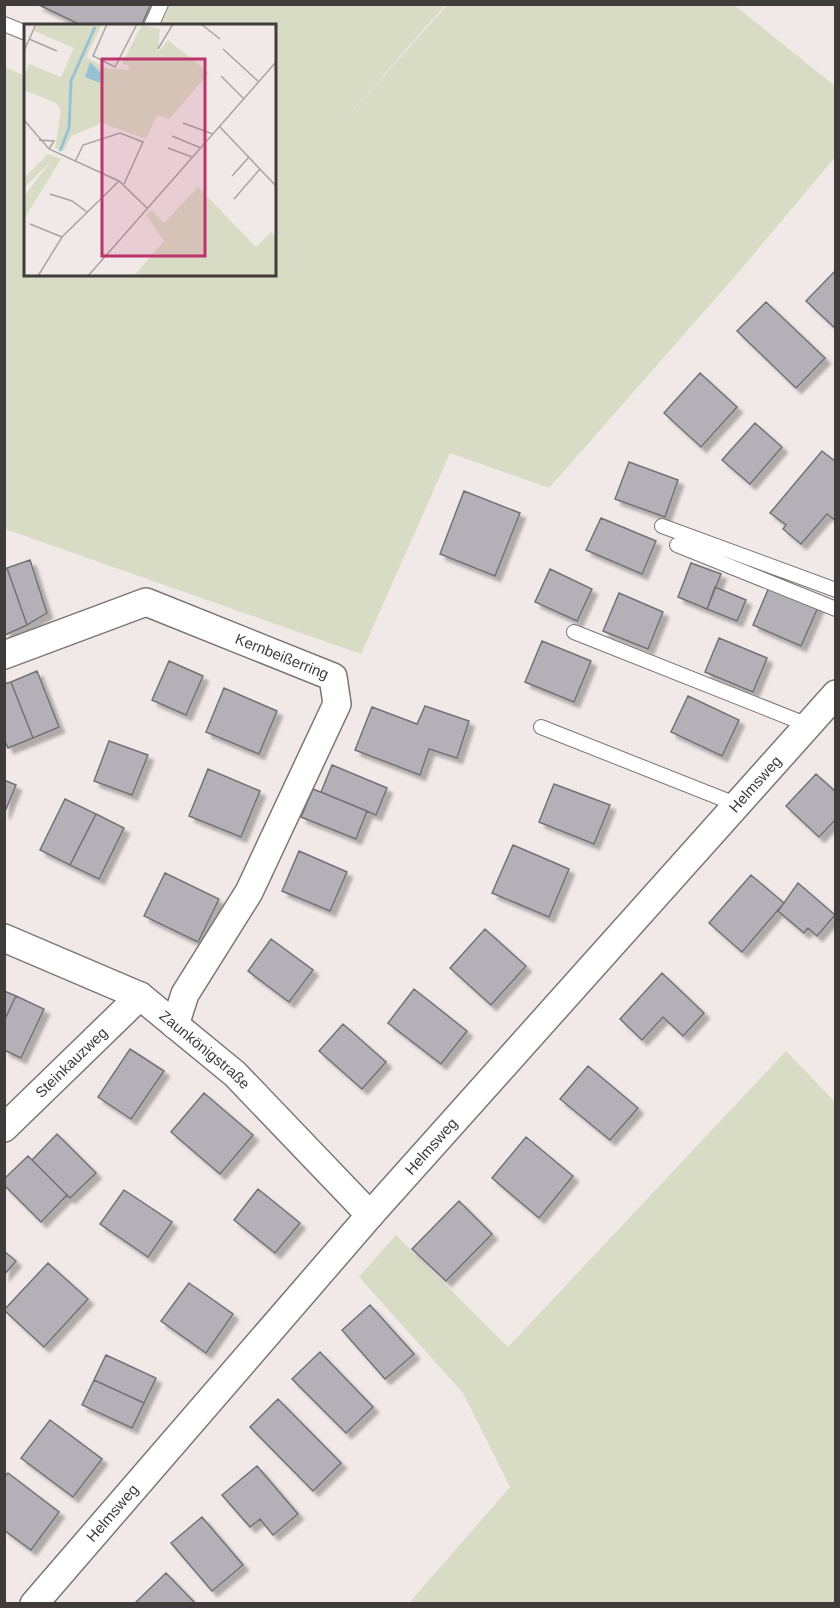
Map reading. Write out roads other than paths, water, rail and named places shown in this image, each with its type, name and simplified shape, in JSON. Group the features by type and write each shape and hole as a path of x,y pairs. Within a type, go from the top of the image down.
{"street":[{"name":"Kernbeißerring","path":"4,656 146,602 333,677 337,704 249,892 185,994 175,1025"},
{"name":"Helmsweg","path":"34,1604 370,1215 836,694"},
{"name":"Zaunkönigstraße","path":"4,938 140,996 235,1074 370,1215"},
{"name":"Steinkauzweg","path":"4,1128 140,996"}],"lane":[{"path":"152,24 161,4"},
{"path":"4,24 24,32"},
{"path":"662,526 836,590"},
{"path":"678,545 836,609"},
{"path":"574,632 808,725"},
{"path":"541,728 738,805"}]}
